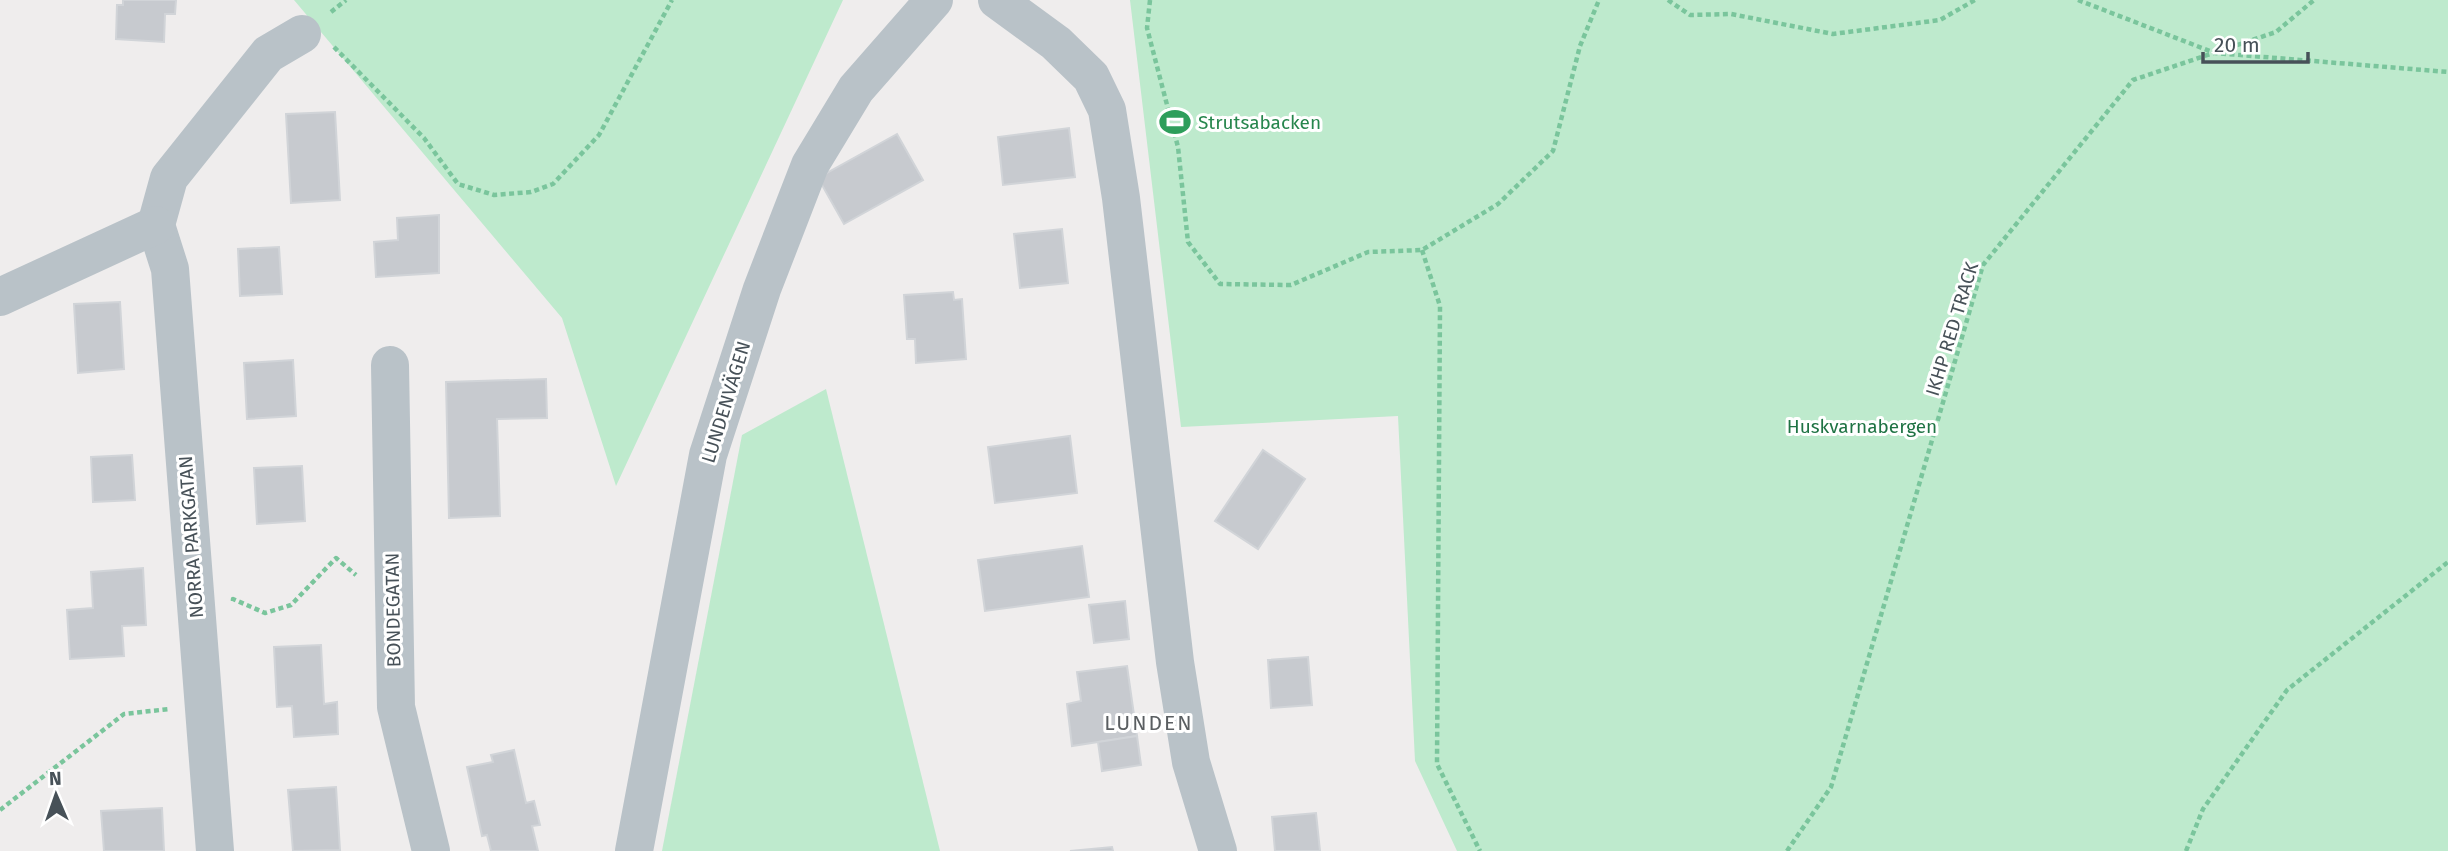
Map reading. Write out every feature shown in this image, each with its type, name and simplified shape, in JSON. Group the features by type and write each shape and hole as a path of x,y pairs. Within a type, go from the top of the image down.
{"street":[{"name":"LUNDENVÄGEN","path":"634,851 708,455 762,289 810,165 856,89 934,0"},
{"path":"997,0 1056,43 1091,77 1107,110 1121,198 1175,662 1191,762 1218,851"},
{"path":"0,297 156,225 169,178 268,54 302,33"},
{"name":"NORRA PARKGATAN","path":"156,225 170,269 215,851"},
{"name":"BONDEGATAN","path":"390,365 396,708 431,851"}],"path":[{"path":"302,33 313,27 370,82 424,138 458,184 494,195 531,192 553,184 599,135 672,0"},
{"path":"1150,0 1147,28 1178,147 1188,242 1220,284 1291,285 1368,252 1422,250 1498,204 1553,151 1580,46 1599,0"},
{"path":"1668,0 1690,15 1731,14 1833,34 1940,20 1975,0"},
{"path":"2078,0 2215,53 2448,72"},
{"name":"IKHP RED TRACK","path":"1787,851 1831,787 1983,265 2133,80 2276,32 2314,0"},
{"path":"1422,250 1440,306 1437,764 1480,851"},
{"path":"199,645 223,631 233,599 265,613 291,605 337,558 393,608"},
{"path":"2186,851 2203,809 2287,690 2448,562"},
{"path":"0,810 124,714 204,705"}],"green space":[{"path":"294,0 843,0 616,486 562,318"},
{"name":"Huskvarnabergen","path":"1130,0 2448,0 2448,851 1457,851 1415,761 1398,416 1181,427"},
{"path":"826,389 940,851 662,851 742,435"}],"building":[{"path":"123,0 176,0 175,14 165,14 164,42 116,39 117,5 123,5"},
{"path":"335,112 340,200 291,203 286,114"},
{"path":"1069,128 1075,177 1003,185 998,137"},
{"path":"897,134 923,180 844,224 818,178"},
{"path":"439,215 439,273 376,277 374,242 398,240 397,218"},
{"path":"1062,229 1068,283 1020,288 1014,234"},
{"path":"279,247 282,294 240,296 238,249"},
{"path":"953,292 954,300 962,299 966,359 916,363 915,339 907,339 904,295"},
{"path":"120,302 124,369 78,373 74,304"},
{"path":"293,360 296,416 247,419 244,363"},
{"path":"546,379 547,418 497,419 500,516 449,518 446,382"},
{"path":"1070,436 1077,493 995,503 988,447"},
{"path":"1263,450 1305,479 1258,549 1215,521"},
{"path":"132,455 135,500 93,502 91,457"},
{"path":"302,466 305,521 257,524 254,468"},
{"path":"1082,546 1089,597 985,611 978,560"},
{"path":"143,568 146,625 122,626 124,656 70,659 67,610 93,608 91,572"},
{"path":"1125,601 1129,639 1094,643 1089,605"},
{"path":"321,645 324,704 337,702 338,734 294,737 292,706 277,707 274,647"},
{"path":"1308,657 1312,705 1271,708 1268,660"},
{"path":"1127,666 1137,736 1072,746 1067,704 1081,701 1077,672"},
{"path":"1137,736 1141,765 1102,771 1098,742"},
{"path":"514,750 526,803 534,801 540,825 532,826 538,851 491,851 487,835 482,836 467,767 493,762 491,755"},
{"path":"336,787 340,850 293,851 288,790"},
{"path":"162,808 164,851 104,851 101,811"},
{"path":"1316,813 1320,851 1275,851 1272,817"},
{"path":"1112,847 1113,851 1070,851"}],"place":[{"name":"Strutsabacken","path":"1175,122"}],"district":[{"name":"LUNDEN","path":"1149,723"}]}
